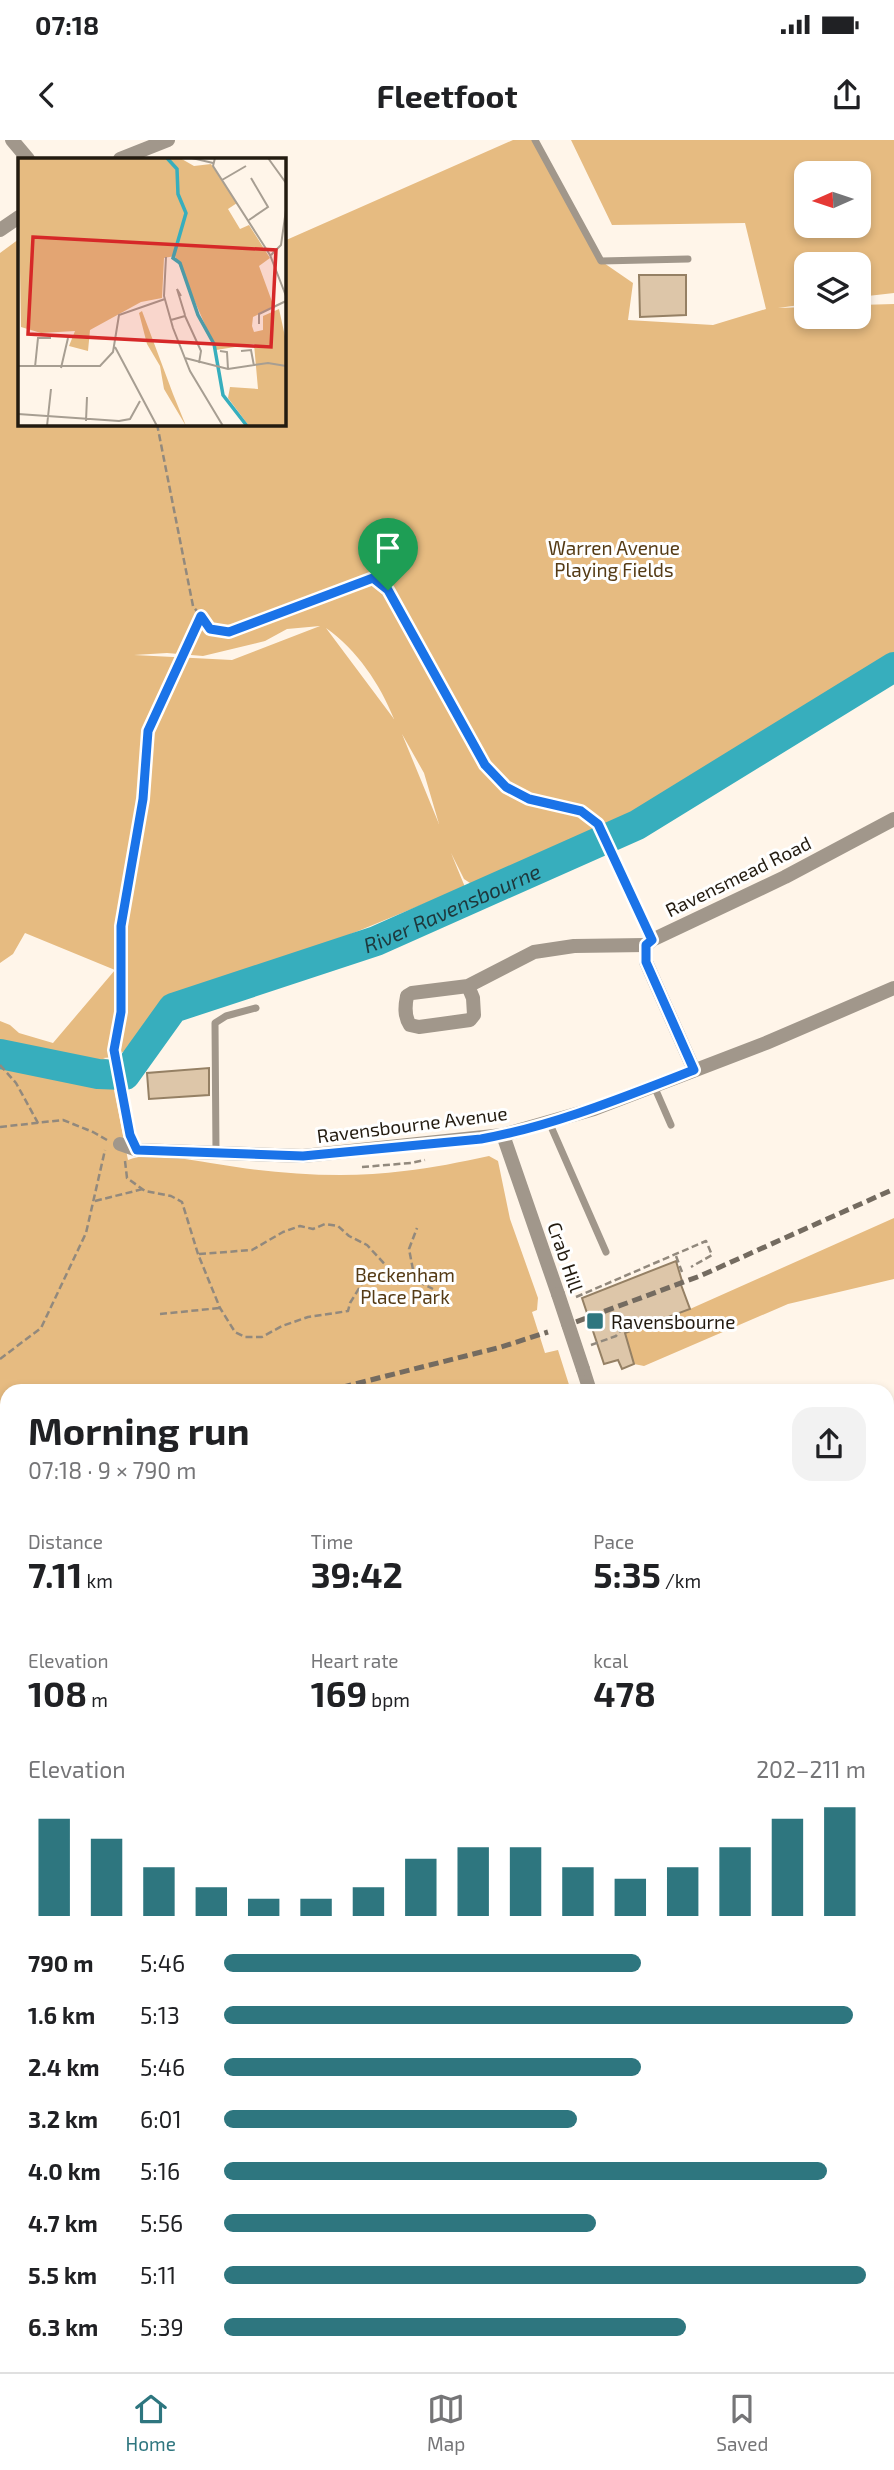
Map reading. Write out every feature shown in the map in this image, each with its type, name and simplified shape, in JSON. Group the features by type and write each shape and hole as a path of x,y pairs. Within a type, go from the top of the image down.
{"street":[{"path":"12,140 27,158"},
{"path":"122,158 167,140"},
{"path":"0,230 18,218"},
{"name":"Ravensmead Road","path":"649,942 785,877 894,819"},
{"path":"468,986 473,998 474,1015 470,1020 419,1027 410,1025 406,1019 407,996 412,993 468,986 534,952 574,946 649,942 646,962 694,1070"},
{"name":"Ravensbourne Avenue","path":"122,1147 303,1156 503,1135 594,1109 766,1043 894,988"},
{"name":"Crab Hill","path":"503,1135 588,1384"}],"lane":[{"path":"535,140 601,261 688,259"},
{"path":"216,1153 215,1023 226,1016 256,1008"},
{"path":"654,1086 671,1125"},
{"path":"549,1122 606,1252"}],"path":[{"path":"157,425 193,606 210,629 229,632 373,578 388,590 485,765 506,787 529,799 581,811 598,824 649,942"},
{"path":"0,1359 41,1328 86,1233 94,1202 130,1135 114,1050 121,1012 121,926 141,811 148,731 201,616"},
{"path":"0,1065 16,1083 38,1123"},
{"path":"0,1126 63,1120 122,1147"},
{"path":"122,1147 127,1178 143,1189 171,1196 181,1202 220,1308 235,1332 245,1337 262,1336 308,1317 348,1311 363,1282 391,1271"},
{"path":"94,1202 143,1189"},
{"path":"198,1254 251,1250 299,1226 313,1230 325,1224 338,1226 349,1236 367,1245 391,1271 433,1289"},
{"path":"415,1280 409,1249 417,1228"},
{"path":"576,1297 706,1241 712,1255 691,1267"},
{"path":"676,1255 682,1272"},
{"path":"160,1314 220,1308"},
{"path":"582,1349 615,1336 626,1322"}],"green space":[{"path":"513,140 535,140 601,261 633,283 628,320 713,325 766,309 745,223 612,225 571,140 894,140 894,293 871,296 871,252 794,252 794,306 778,308 794,307 794,329 871,329 871,305 894,304 894,667 625,830 505,876 479,889 464,879 451,853 465,887 312,950 239,986 237,979 115,1057 103,1058 108,1060 128,1160 148,1156 263,1170 334,1175 415,1170 489,1156 498,1161 510,1219 538,1298 537,1310 532,1312 545,1353 558,1350 569,1384 0,1384 0,1021 19,1033 53,1043 115,970 25,933 13,954 0,963 0,253 18,240 18,425 285,425 285,241","holes":["320,626 232,660 134,655 167,653 203,656 265,641 287,629","326,628 366,669 382,693 394,719","402,734 424,773 439,824"]},
{"path":"894,1218 894,1279 788,1304 644,1366 634,1364 625,1333 690,1309"}],"building":[{"path":"639,275 686,275 686,315 640,317"},
{"path":"209,1068 209,1095 149,1099 147,1073"},
{"path":"676,1261 690,1309 625,1333 634,1364 622,1369 618,1360 604,1364 582,1298"}],"waterway":[{"name":"River Ravensbourne","path":"0,1054 98,1074 125,1075 173,1008 376,941 637,825 894,667"}],"railway":[{"path":"562,1327 700,1276 894,1189"},
{"path":"355,1384 501,1347 548,1332"}],"place":[{"name":"Ravensbourne","path":"595,1321"}],"route":[{"path":"373,578 388,590 485,765 506,787 529,799 581,811 598,824 652,940 646,945 646,962 694,1070 594,1109 481,1139 303,1156 137,1150 130,1135 114,1050 121,1012 121,926 143,799 148,731 201,616 210,629 229,632 373,578"}],"park label":[{"name":"Warren Avenue Playing Fields","path":"614,558"},
{"name":"Beckenham Place Park","path":"405,1285"}]}
